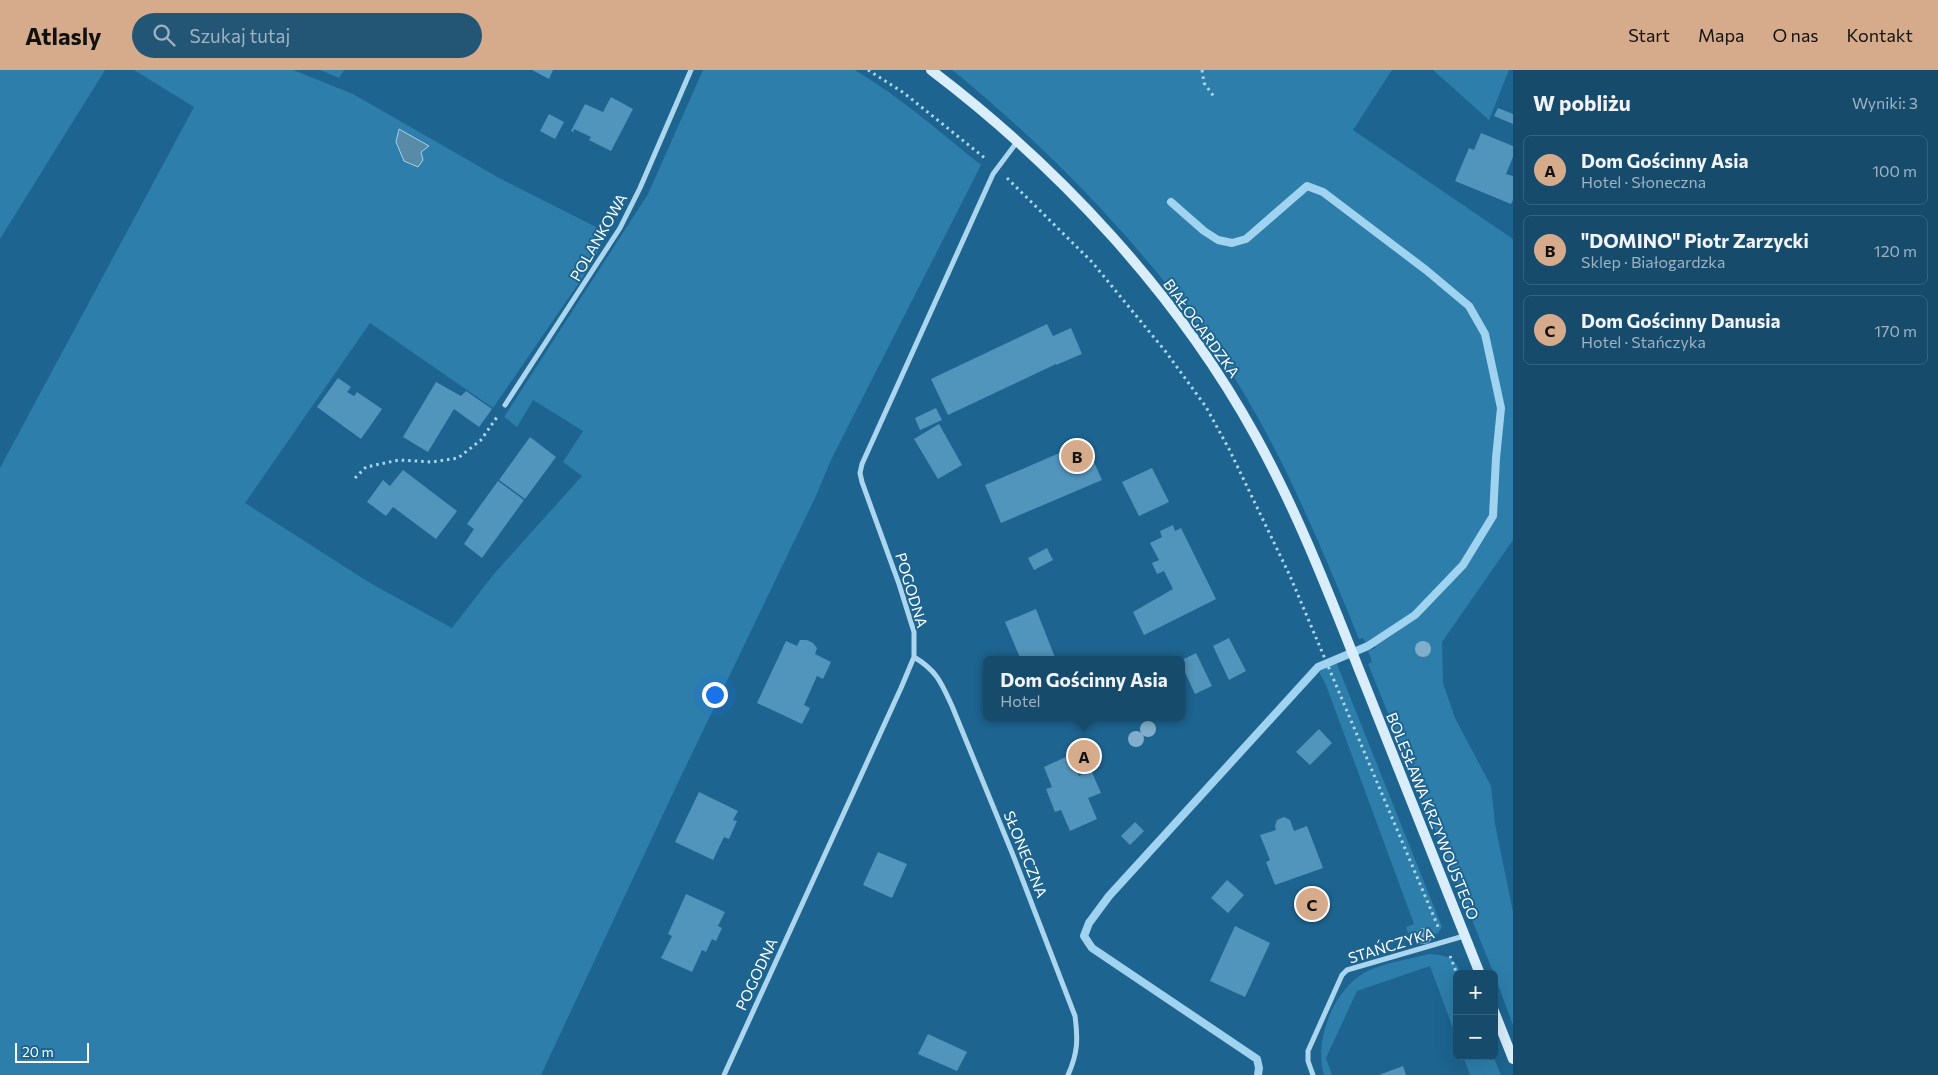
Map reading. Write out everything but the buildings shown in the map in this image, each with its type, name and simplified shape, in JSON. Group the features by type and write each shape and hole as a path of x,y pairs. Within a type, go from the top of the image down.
{"main road":[{"name":"BIAŁOGARDZKA","path":"931,70 978,107 1059,180 1124,251 1180,320 1216,370 1255,435 1278,480 1317,564 1359,668"},
{"name":"BOLESŁAWA KRZYWOUSTEGO","path":"1359,668 1478,970"},
{"path":"1496,1015 1513,1059"}],"street":[{"name":"POLANKOWA","path":"505,405 620,228 640,188 691,70"},
{"name":"POGODNA","path":"724,1075 902,688 914,657 914,632 860,473 870,446 997,168 1018,142"},
{"name":"SŁONECZNA","path":"914,657 928,666 941,682 952,706 1013,855 1075,1016 1078,1041 1074,1062 1068,1075"},
{"name":"STAŃCZYKA","path":"1313,1075 1308,1061 1308,1051 1342,976 1347,970 1465,936"}],"path":[{"path":"868,70 904,93 997,168 1092,262 1166,352 1206,407 1229,449 1290,576 1456,970"},
{"path":"1202,70 1204,83 1215,98"},
{"path":"355,478 366,467 399,460 432,462 458,458 481,440 505,405"}],"shaded area":[{"path":"0,70 105,70 0,239"},
{"path":"134,70 293,70 353,94 501,179 596,227 601,239 598,251 587,271 493,408 370,323 245,503 370,583 452,628 493,575 582,476 563,462 583,431 533,400 517,427 504,417 648,194 703,70 855,70 904,103 981,165 831,460 815,498 673,793 541,1075 0,1075 0,468 194,107"},
{"path":"320,70 344,70 339,78"},
{"path":"952,70 1392,70 1353,130 1513,239 1513,540 1442,642 1443,683 1455,718 1491,786 1495,824 1513,912 1513,1025 1498,985 1498,970 1492,970 1368,664 1372,662 1368,651 1375,648 1373,642 1366,644 1363,638 1359,639 1299,498 1257,416 1212,344 1142,255 1063,169"},
{"path":"1433,70 1509,70 1489,120"},
{"path":"399,129 429,146 421,152 423,160 418,167 404,161 396,142"},
{"path":"1337,664 1442,927 1438,933 1418,941 1408,933 1406,927 1414,924 1326,685 1319,672 1330,665"},
{"path":"1429,954 1441,955 1453,960 1459,970 1453,970 1453,1028 1430,966 1357,991 1326,1058 1332,1075 1324,1075 1321,1061 1324,1030 1337,1001 1346,988 1358,977 1377,967"},
{"path":"1464,1060 1495,1060 1501,1075 1470,1075"}],"waterway":[{"path":"1171,202 1204,231 1218,240 1232,243 1246,239 1307,186 1323,192 1426,270 1469,306 1485,334 1501,408 1493,516 1463,565 1415,615 1368,646 1318,667 1109,896 1089,923 1084,936 1092,948 1257,1059 1258,1075"}],"place":[{"name":"\"DOMINO\" Piotr Zarzycki","path":"1077,456"},
{"name":"Dom Gościnny Asia","path":"1084,756"},
{"name":"Dom Gościnny Danusia","path":"1312,904"}]}
